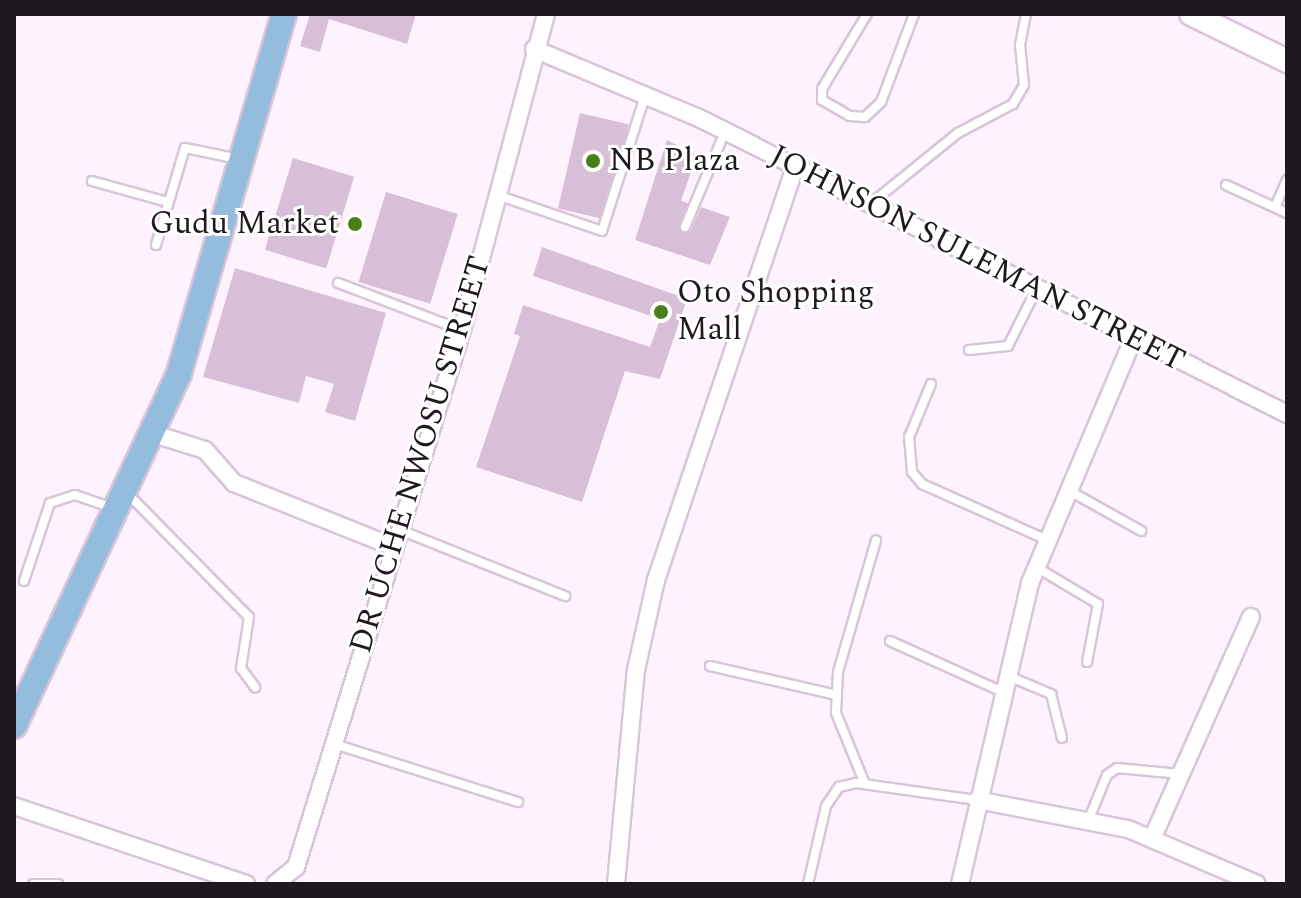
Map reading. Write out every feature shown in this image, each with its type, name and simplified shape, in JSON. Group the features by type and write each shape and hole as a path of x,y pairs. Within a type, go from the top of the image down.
{"main road":[{"path":"14,726 179,373 244,160 284,14"},
{"path":"1191,14 1287,61"}],"street":[{"name":"DR UCHE NWOSU STREET","path":"275,884 296,867 462,330 534,49 546,14"},
{"name":"JOHNSON SULEMAN STREET","path":"534,49 725,132 1287,414"},
{"path":"616,884 636,670 656,580 795,167"},
{"path":"960,884 977,800 1036,567 1045,539 1133,339"},
{"path":"151,433 205,450 234,483 394,547"},
{"path":"1152,839 1251,617"},
{"path":"977,800 1088,822 1152,839 1231,878 1257,884"},
{"path":"14,806 246,884"}],"lane":[{"path":"867,14 822,89 822,100 850,116 865,117 881,102 914,14"},
{"path":"869,205 958,133 1013,104 1024,85 1020,45 1026,14"},
{"path":"496,195 602,231 645,96"},
{"path":"685,227 725,132"},
{"path":"156,245 185,148 244,160"},
{"path":"1275,207 1287,180"},
{"path":"92,181 167,202"},
{"path":"1226,185 1287,213"},
{"path":"338,283 462,330"},
{"path":"969,350 1008,346 1036,290"},
{"path":"931,384 909,437 912,472 922,484 1045,539"},
{"path":"1067,490 1141,531"},
{"path":"24,581 50,503 75,495 118,499 152,512 249,617 241,668 255,687"},
{"path":"399,530 565,596"},
{"path":"865,784 836,713 837,695 876,540"},
{"path":"1036,567 1098,604 1087,662"},
{"path":"890,641 1005,684 1051,694 1062,738"},
{"path":"710,666 837,695"},
{"path":"334,744 518,802"},
{"path":"1088,822 1107,775 1117,768 1181,774"},
{"path":"808,884 832,794 846,784 977,800"},
{"path":"33,884 58,884"}],"building":[{"path":"310,14 416,14 407,44 329,19 320,52 300,46"},
{"name":"NB Plaza","path":"580,113 629,124 607,220 558,208"},
{"path":"667,140 697,155 681,201 688,203 680,232 690,232 701,207 730,217 710,265 635,240"},
{"path":"293,158 354,177 326,269 265,250"},
{"path":"386,192 458,214 430,304 359,282"},
{"path":"542,247 687,299 660,379 625,371 582,502 476,467 520,336 514,334 523,305 650,347 660,319 533,276"},
{"path":"235,268 386,313 355,421 325,412 334,384 306,376 299,403 203,377"}],"place":[{"name":"NB Plaza","path":"593,161"},
{"name":"Gudu Market","path":"355,224"},
{"name":"Oto Shopping Mall","path":"661,312"}]}
